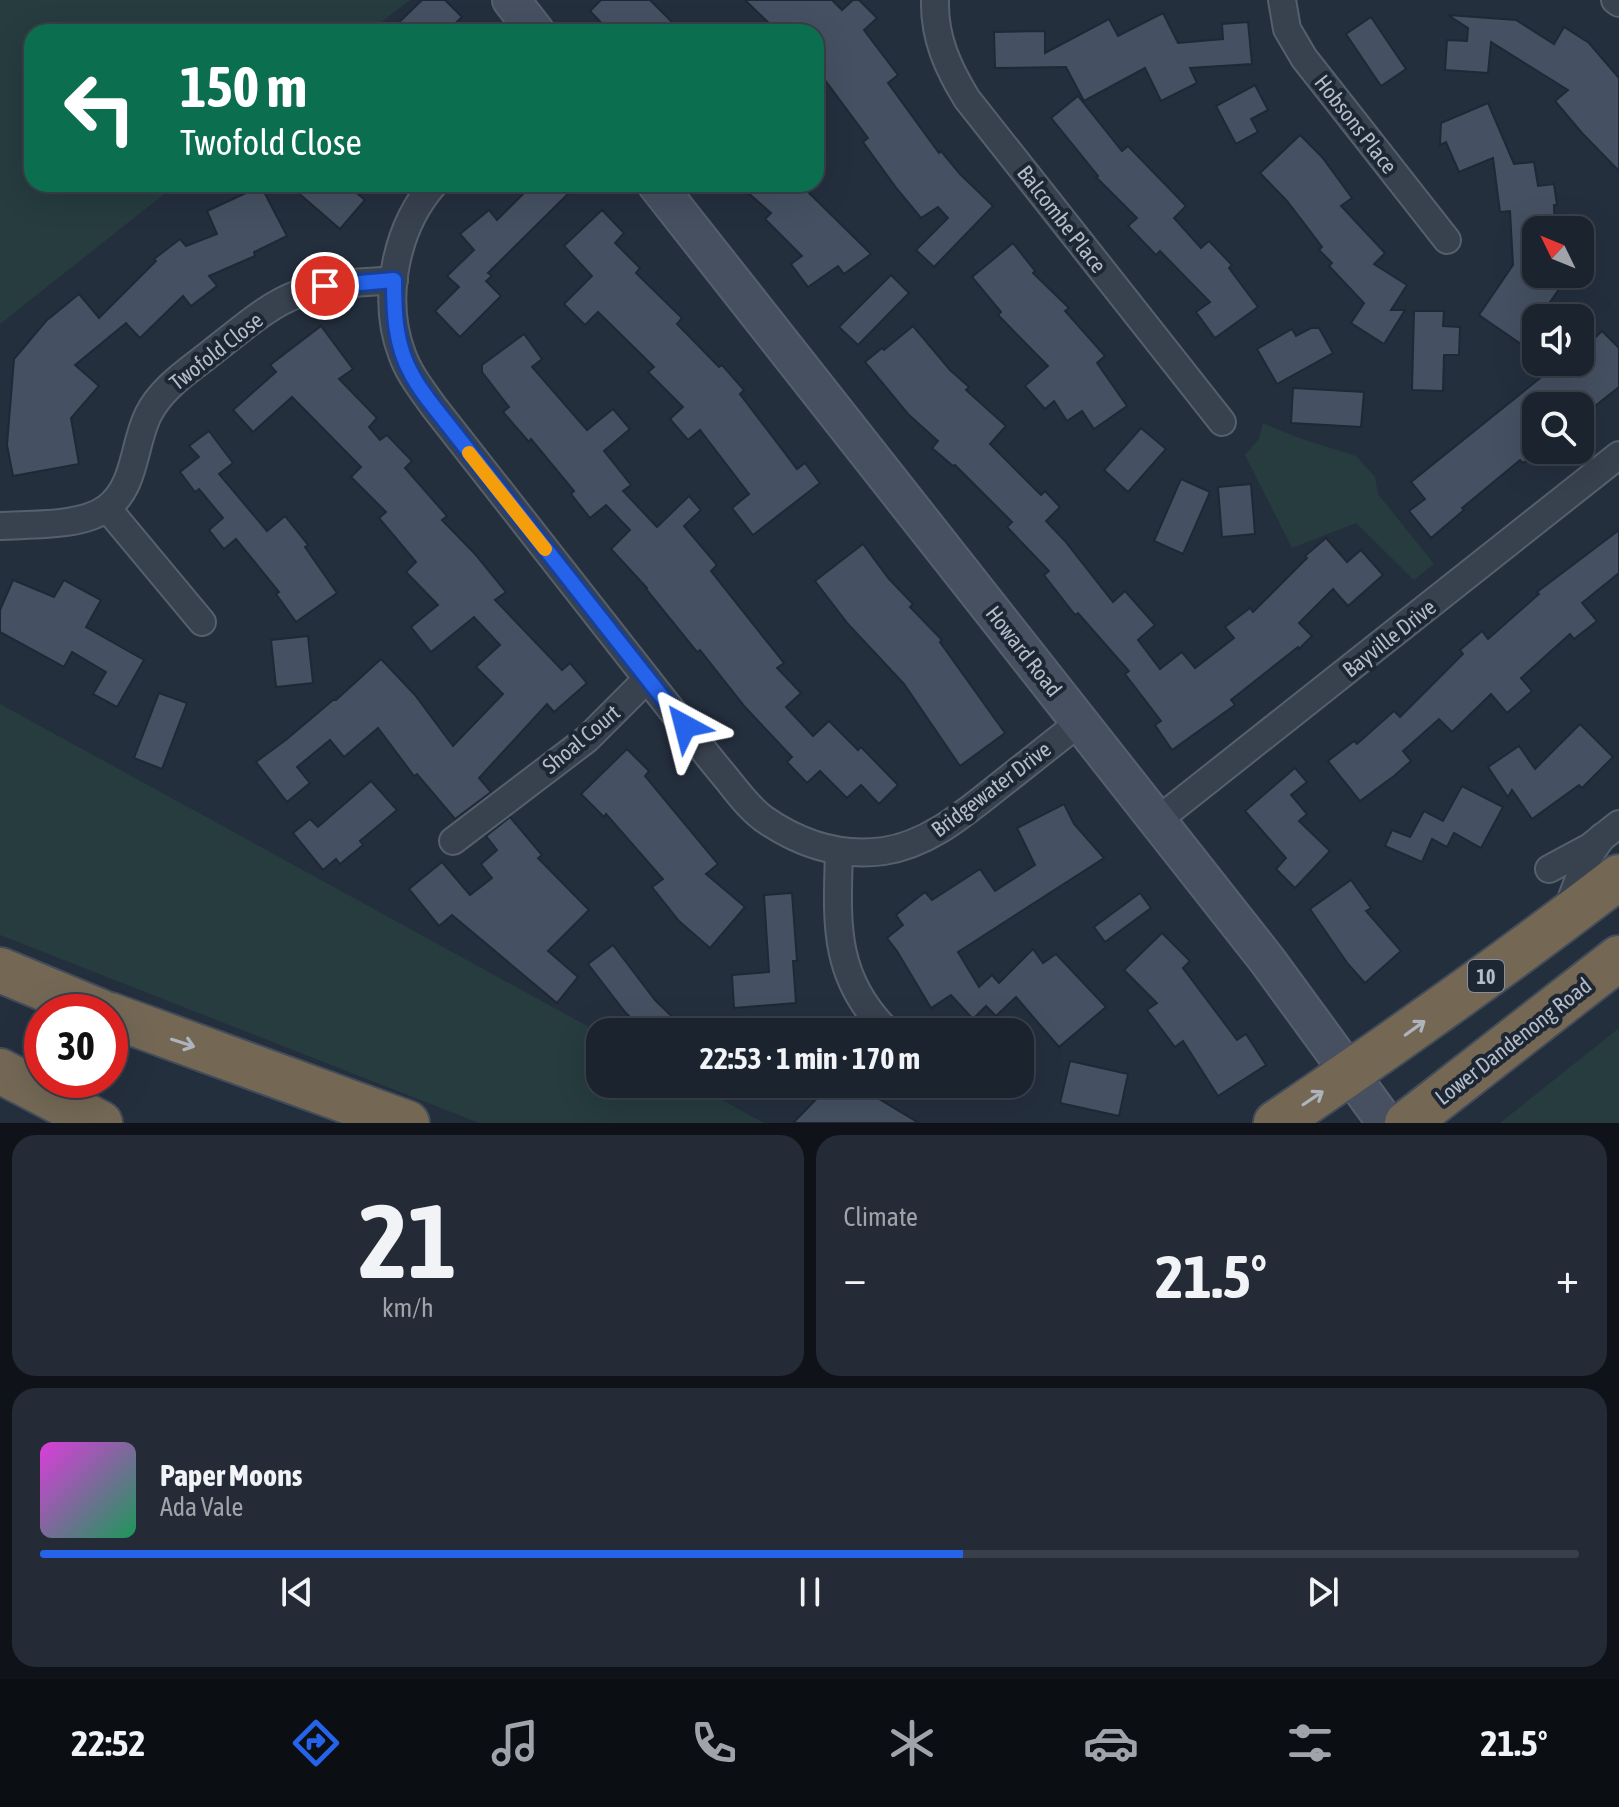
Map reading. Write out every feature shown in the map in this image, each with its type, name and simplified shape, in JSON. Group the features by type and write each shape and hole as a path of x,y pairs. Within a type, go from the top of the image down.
{"highway":[{"name":"10","path":"1276,1123 1351,1073 1619,877"},
{"name":"Lower Dandenong Road","path":"1407,1123 1619,958"},
{"path":"0,970 58,994"},
{"path":"128,1022 407,1123"},
{"path":"0,1071 100,1123"}],"main road":[{"path":"511,0 530,24"},
{"name":"Howard Road","path":"662,192 1267,960 1386,1123"}],"street":[{"name":"Balcombe Place","path":"935,0 936,29 943,52 952,75 967,99 1222,422"},
{"name":"Hobsons Place","path":"1282,0 1287,29 1299,51 1447,240"},
{"name":"Bridgewater Drive","path":"427,192 399,246 394,280 396,335 412,375 647,679 761,817 812,844 839,851 865,853 912,843 937,832 959,817 1080,722"},
{"name":"Twofold Close","path":"107,508 126,485 142,429 151,410 189,370 265,312 299,293 325,286 394,280"},
{"name":"Bayville Drive","path":"1158,820 1619,455"},
{"path":"0,526 80,520 107,508 202,622"},
{"name":"Shoal Court","path":"453,841 587,739 647,679"},
{"path":"1549,869 1590,847 1611,831"},
{"path":"1560,923 1571,903 1586,860 1611,831"},
{"path":"839,851 838,917 846,968 876,1018"}],"green space":[{"path":"0,0 410,0 379,24 24,24 24,192 167,192 0,324"},
{"path":"1263,423 1356,456 1375,477 1378,494 1434,564 1414,580 1356,523 1292,548 1245,455 1259,439"},
{"path":"0,704 586,1025 586,1098 718,1098 764,1123 479,1123 0,935"},
{"path":"1619,1028 1619,1123 1500,1123"}],"building":[{"path":"422,0 445,0 462,17 455,24 397,24"},
{"path":"601,0 650,0 674,24 602,24 590,11"},
{"path":"745,0 832,0 842,10 853,0 859,0 877,18 864,30 898,75 888,83 939,153 941,151 993,206 934,267 916,250 948,218 938,207 921,218 863,142 868,138 824,79 824,24 770,24"},
{"path":"1163,13 1178,43 1223,39 1222,24 1248,22 1252,64 1190,68 1197,83 1161,101 1145,68 1084,101 1066,67 995,68 994,32 1045,31 1045,53 1109,19 1118,36"},
{"path":"1448,15 1516,20 1554,44 1564,27 1589,43 1619,78 1619,171 1555,101 1568,90 1491,42 1488,73 1445,70 1447,40 1467,41 1468,28"},
{"path":"1371,17 1406,69 1381,86 1346,34"},
{"path":"1255,85 1268,110 1251,119 1258,132 1236,144 1216,106"},
{"path":"1078,96 1122,151 1128,146 1186,206 1174,218 1201,248 1209,241 1232,265 1229,268 1258,307 1215,338 1196,312 1210,302 1160,251 1156,255 1128,226 1137,218 1096,177 1051,118"},
{"path":"1488,103 1514,164 1534,162 1538,186 1554,184 1557,205 1554,205 1554,216 1522,216 1522,288 1560,288 1549,304 1522,304 1521,344 1479,315 1513,265 1510,211 1500,212 1493,158 1459,172 1446,142 1440,145 1441,123"},
{"path":"1300,135 1322,157 1352,198 1341,206 1385,253 1374,264 1407,285 1391,310 1405,310 1384,344 1351,323 1364,303 1329,266 1332,263 1319,250 1322,247 1287,201 1260,173"},
{"path":"248,192 264,192 287,236 254,252 255,256 209,276 217,286 191,306 183,296 140,338 126,323 75,365 99,386 71,418 79,464 13,476 7,445 14,359 46,321 79,294 99,318 156,261 154,259 180,239 186,246 217,234 207,211"},
{"path":"297,192 356,192 365,200 340,229"},
{"path":"525,192 570,192 488,273 492,276 486,281 501,296 460,337 435,311 459,287 447,276 474,250 460,234 489,210 497,220"},
{"path":"747,192 808,192 871,254 844,274 838,266 808,287 791,264 802,256 765,219 771,213"},
{"path":"602,210 624,233 615,243 640,268 636,273 682,318 677,324 744,390 740,394 797,469 805,463 820,483 753,535 732,508 749,494 700,430 688,440 670,419 683,407 648,372 654,367 598,312 585,325 564,304 592,276 564,246"},
{"path":"1013,243 1035,271 1033,273 1069,308 1065,311 1105,356 1097,363 1127,406 1094,429 1082,411 1067,421 1054,401 1045,409 1025,386 1048,366 998,315 1001,312 972,277"},
{"path":"891,275 909,293 858,345 839,327"},
{"path":"1414,311 1444,311 1443,326 1460,327 1459,355 1444,355 1443,391 1412,390"},
{"path":"321,326 353,369 339,379 377,418 369,427 380,440 387,435 412,461 405,468 447,516 442,520 506,592 495,600 562,670 570,663 587,683 554,712 547,704 479,778 491,792 455,819 417,774 414,776 378,728 344,757 330,740 297,767 310,783 287,802 256,762 336,700 381,659 415,695 453,746 503,694 476,667 500,645 474,617 431,652 411,627 438,605 406,572 416,562 379,518 386,512 351,477 361,467 292,397 253,432 233,410 276,372 270,365"},
{"path":"913,326 950,370 969,387 966,390 1006,426 990,444 1041,495 1045,491 1060,507 1046,521 1113,602 1125,591 1155,625 1138,640 1160,669 1182,652 1195,668 1234,638 1225,627 1250,608 1253,612 1326,538 1347,562 1361,550 1383,575 1348,606 1333,589 1299,623 1312,636 1299,649 1231,700 1235,705 1172,750 1155,725 1161,721 1125,674 1129,671 1078,613 1075,615 1044,575 1049,571 1007,527 1012,522 955,465 932,448 938,441 908,414 865,362"},
{"path":"1311,328 1319,328 1333,353 1277,384 1257,349 1292,329 1296,336"},
{"path":"1602,331 1619,348 1619,387 1594,407 1594,392 1523,392 1543,376 1594,376 1594,339"},
{"path":"524,334 542,359 532,367 587,430 613,409 630,429 604,451 631,485 623,491 657,527 689,496 701,510 684,526 717,565 711,571 784,663 777,668 801,693 786,707 813,736 829,721 858,750 861,747 898,785 879,804 861,785 847,798 820,771 807,783 787,762 792,757 745,707 700,650 697,652 647,588 611,549 630,530 606,505 590,518 571,494 574,491 531,439 529,442 503,412 509,407 482,372 482,365"},
{"path":"1293,388 1364,392 1361,427 1291,423"},
{"path":"1522,393 1522,462 1520,460 1462,508 1464,510 1431,538 1409,511 1425,499 1411,482"},
{"path":"1141,428 1166,449 1128,492 1104,470"},
{"path":"209,431 233,463 219,474 267,531 285,516 308,545 305,547 337,593 296,622 276,594 279,592 236,539 224,549 209,530 223,518 199,489 195,492 180,472 199,457 189,446"},
{"path":"1181,479 1210,492 1183,554 1154,541"},
{"path":"1251,484 1255,534 1222,537 1218,487"},
{"path":"1619,530 1619,573 1582,603 1597,621 1574,639 1570,634 1521,678 1532,691 1507,713 1491,694 1452,732 1439,719 1403,751 1411,761 1360,801 1328,761 1354,741 1357,744 1394,711 1400,717 1463,654 1460,650 1482,631 1488,639 1539,594 1537,592"},
{"path":"863,544 889,579 913,604 910,607 942,640 940,642 1005,733 960,766 904,684 848,624 815,581"},
{"path":"13,580 54,597 64,580 101,600 86,627 144,660 117,707 93,694 106,672 72,652 64,667 0,632 0,610"},
{"path":"308,636 313,683 276,687 271,640"},
{"path":"159,693 187,703 162,769 134,758"},
{"path":"1580,724 1613,757 1582,788 1579,785 1532,819 1512,790 1508,797 1488,767 1519,746 1535,769"},
{"path":"627,749 649,771 645,776 718,864 706,874 745,907 710,948 679,921 652,887 663,879 606,814 604,817 581,794"},
{"path":"1295,768 1307,782 1291,795 1307,814 1299,821 1330,851 1295,888 1276,869 1286,858 1245,811"},
{"path":"371,781 397,810 360,841 363,845 340,864 336,859 323,870 293,833 310,819 318,827"},
{"path":"1462,786 1503,807 1481,848 1454,833 1447,847 1432,839 1422,862 1385,846 1392,830 1410,837 1424,811 1443,821"},
{"path":"1064,804 1074,824 1104,858 958,952 979,987 992,975 999,983 1033,949 1043,963 1056,954 1106,1007 1059,1047 1016,997 996,1016 986,1006 972,1018 951,995 931,1008 887,938 903,925 896,915 925,892 932,900 980,869 995,891 1035,865 1017,828"},
{"path":"510,817 542,855 538,858 589,910 548,951 578,977 557,1003 452,915 439,926 409,889 442,862 470,895 492,878 481,864 497,850 486,836"},
{"path":"1351,880 1371,908 1366,911 1401,951 1365,983 1310,909"},
{"path":"792,893 797,961 793,961 796,1003 734,1008 732,975 769,972 764,895"},
{"path":"1140,893 1151,908 1105,942 1094,927"},
{"path":"1162,933 1190,961 1183,968 1237,1040 1246,1034 1266,1065 1218,1096 1183,1041 1175,1047 1147,1010 1157,1003 1124,970"},
{"path":"613,945 655,1000 674,1018 631,1018 588,964"},
{"path":"1070,1061 1128,1074 1119,1116 1060,1103"},
{"path":"817,1098 878,1098 919,1123 793,1123"}],"slow traffic":[{"path":"469,453 545,549"}],"route":[{"path":"325,286 394,280 396,335 412,375 685,726"}]}
